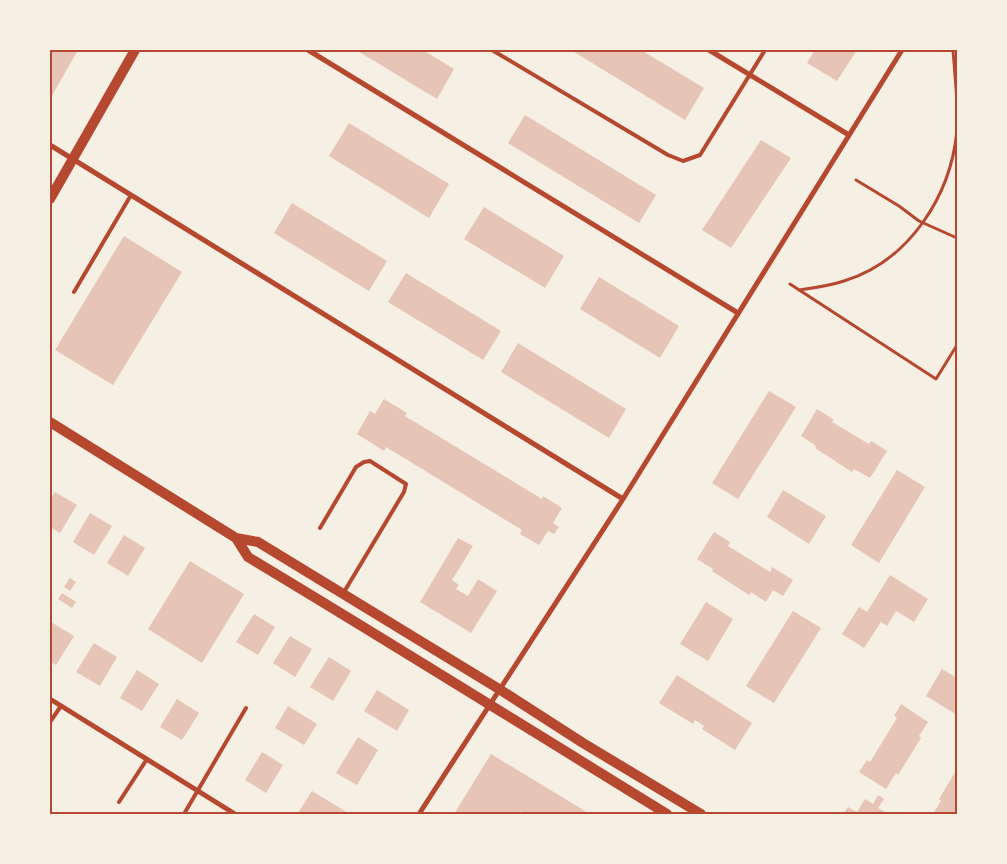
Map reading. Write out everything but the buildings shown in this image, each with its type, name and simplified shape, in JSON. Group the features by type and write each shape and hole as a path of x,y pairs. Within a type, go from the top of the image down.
{"main road":[{"path":"50,199 135,50"},
{"path":"50,422 236,538 258,542 701,814"},
{"path":"236,538 248,557 370,630 489,706 667,814"}],"street":[{"path":"308,50 738,313"},
{"path":"709,50 849,135"},
{"path":"419,814 623,499 902,50"},
{"path":"50,145 623,499"},
{"path":"50,699 235,814"}],"lane":[{"path":"492,50 668,155 683,161 700,156 765,50"},
{"path":"74,292 132,194"},
{"path":"320,528 356,467 364,462 370,461 406,484 404,492 343,594"},
{"path":"50,722 60,706"},
{"path":"184,814 246,708"},
{"path":"119,802 147,759"}],"path":[{"path":"953,50 957,100"},
{"path":"799,290 845,281 890,259 904,245 923,223 942,191 956,144 957,130"},
{"path":"856,180 894,202 923,223 957,238"},
{"path":"790,284 936,378 957,345"}]}
